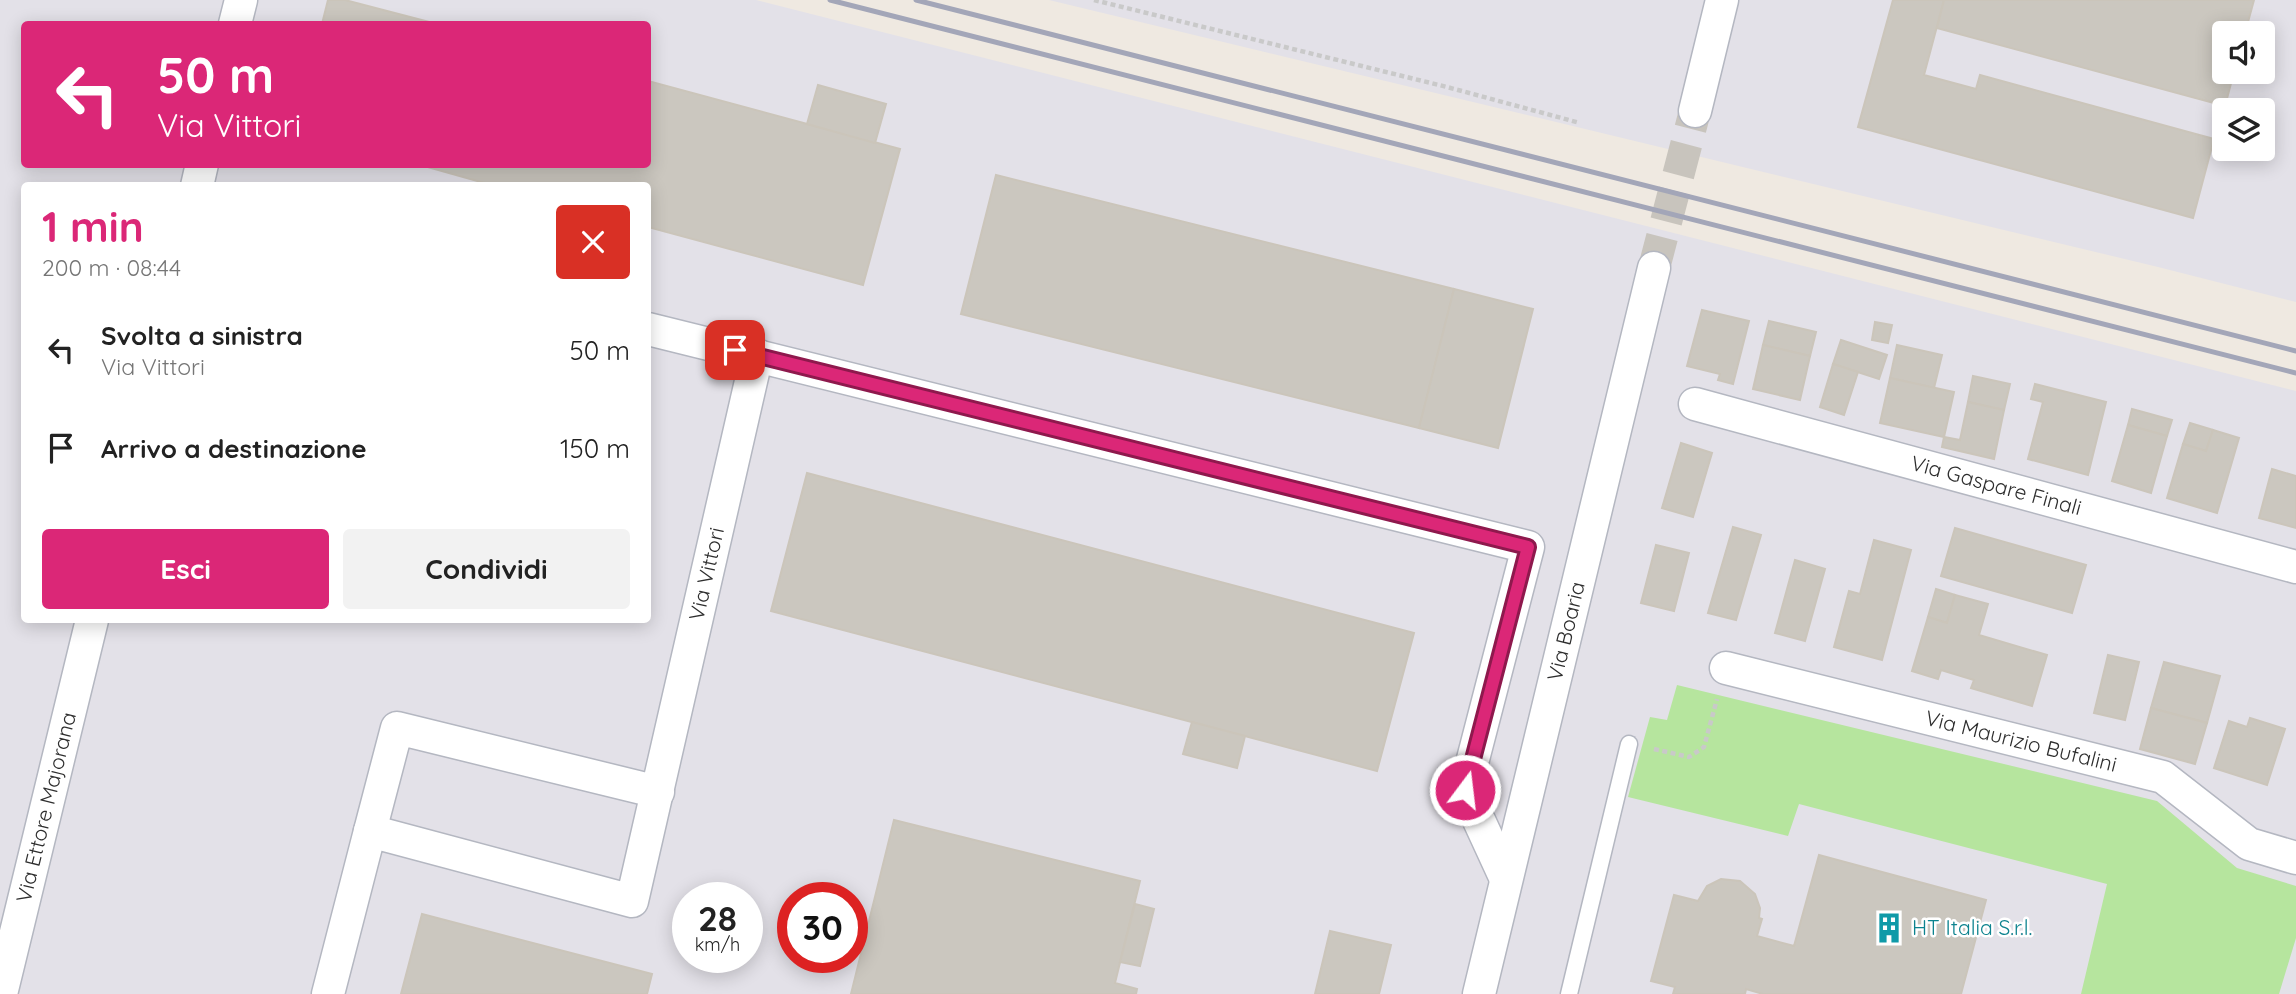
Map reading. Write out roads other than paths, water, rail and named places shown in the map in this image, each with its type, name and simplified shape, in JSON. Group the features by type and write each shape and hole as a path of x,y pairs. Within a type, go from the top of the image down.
{"street":[{"path":"236,21 241,0"},
{"path":"1695,111 1722,0"},
{"name":"Via Boaria","path":"1479,994 1654,268"},
{"path":"651,329 1528,547 1465,790 1506,879"},
{"name":"Via Vittori","path":"370,831 632,901 757,355"},
{"name":"Via Gaspare Finali","path":"1695,404 2296,567"},
{"name":"Via Ettore Majorana","path":"1,994 91,623"},
{"name":"Via Maurizio Bufalini","path":"1726,668 2163,777 2249,844 2296,858"},
{"path":"328,994 397,728 658,792"}],"lane":[{"path":"1569,994 1629,744"}],"tunnel":[{"path":"1654,268 1695,111"}],"railway":[{"path":"830,0 2296,373"},
{"path":"916,0 2296,351"}],"place":[{"name":"HT Italia S.r.l.","path":"1889,928"}]}
